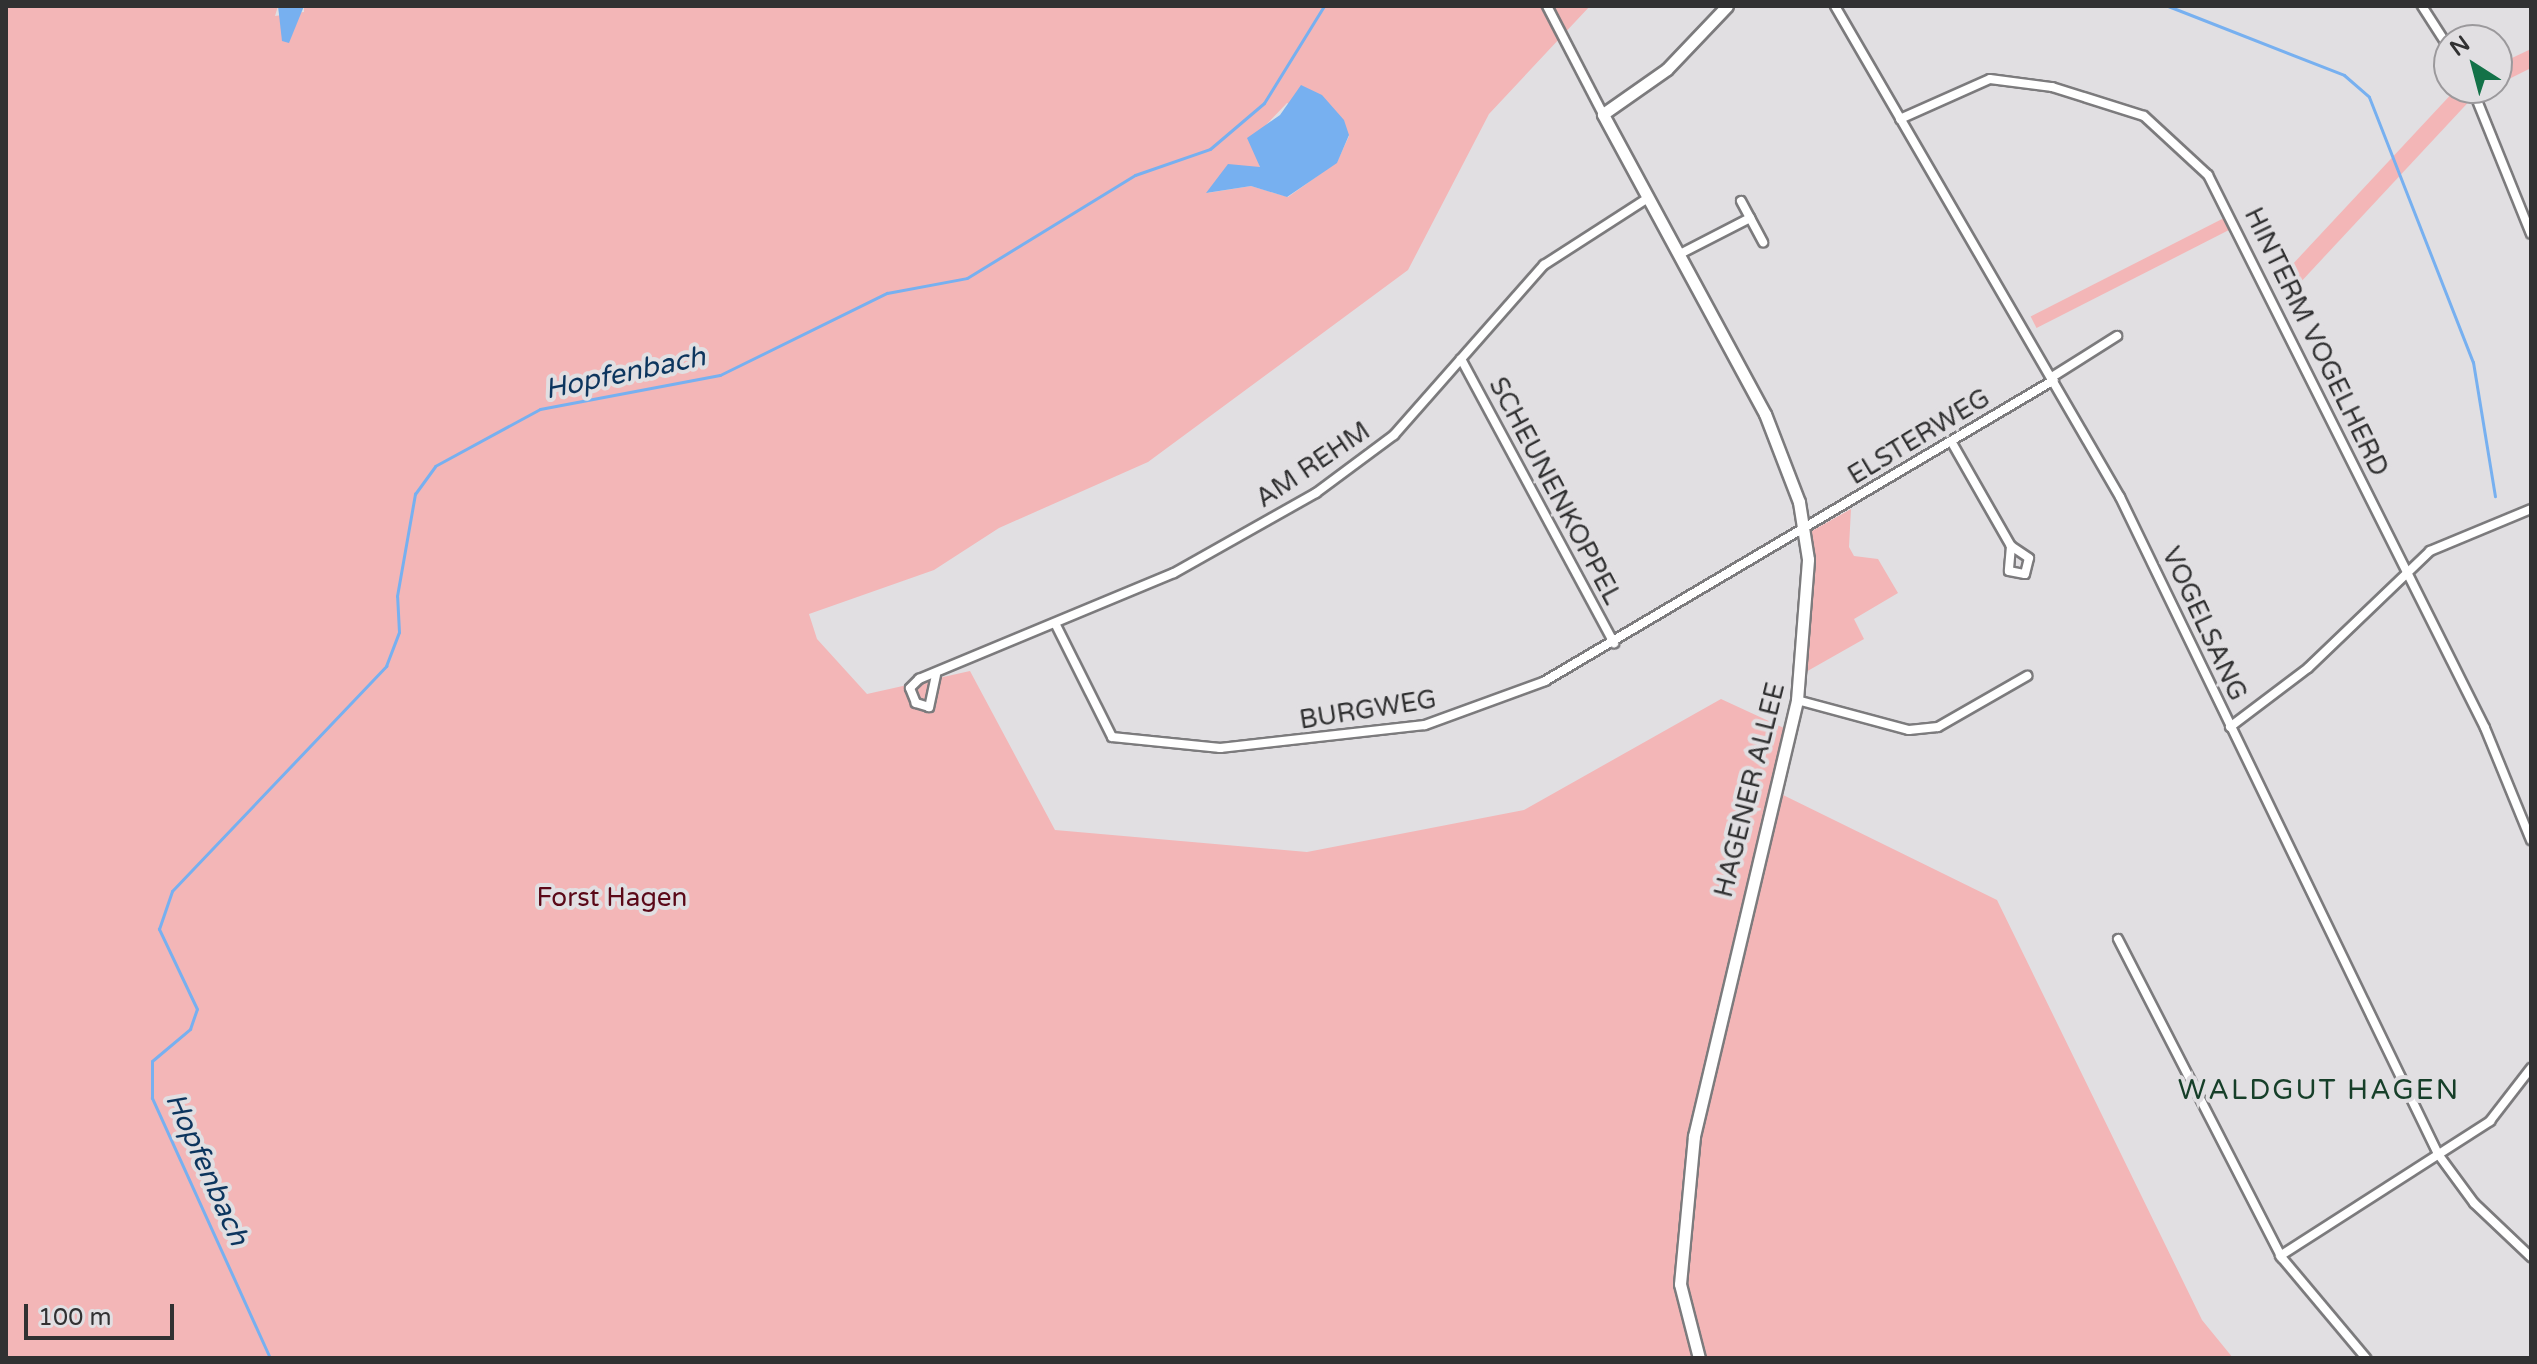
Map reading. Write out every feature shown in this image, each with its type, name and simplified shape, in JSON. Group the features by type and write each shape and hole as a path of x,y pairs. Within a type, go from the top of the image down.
{"street":[{"name":"HAGENER ALLEE","path":"1547,6 1783,453 1804,528 1807,611 1797,700 1694,1136 1680,1284 1699,1358"},
{"path":"1603,114 1667,69 1727,6"},
{"name":"VOGELSANG","path":"1835,6 2053,379 2147,549 2438,1154 2474,1203 2531,1257"},
{"path":"2422,6 2434,24"},
{"name":"HINTERM VOGELHERD","path":"1900,119 1990,79 2117,103 2164,133 2208,175 2234,219 2520,800 2531,840"},
{"path":"2478,104 2531,234"},
{"name":"AM REHM","path":"936,675 1174,573 1316,493 1394,435 1544,265 1648,198"},
{"path":"1741,201 1763,242"},
{"path":"1680,254 1750,218"},
{"name":"ELSTERWEG","path":"1804,528 2053,379 2117,336"},
{"name":"SCHEUNENKOPPEL","path":"1461,359 1614,643"},
{"path":"1951,441 2011,546"},
{"path":"2230,727 2308,668 2408,572 2460,535 2531,509"},
{"name":"BURGWEG","path":"1056,625 1112,737 1220,748 1425,725 1545,681 1804,528"},
{"path":"1797,700 1909,730 1938,727 2027,676"},
{"path":"2118,939 2280,1256 2366,1358"},
{"path":"2280,1256 2490,1121 2531,1068"}],"green space":[{"name":"Forst Hagen","path":"6,6 278,6 275,16 304,12 304,6 1590,6 1489,114 1408,270 1148,462 999,528 934,570 809,614 817,639 867,694 970,671 1055,830 1307,852 1524,810 1721,699 1786,729 1771,789 1997,900 2202,1320 2233,1358 6,1358","holes":["1287,103 1349,136 1337,162 1288,197 1251,186 1207,193 1260,167 1255,152 1265,126"]},
{"path":"2531,49 2531,68 2513,77 2513,57"},
{"path":"2442,104 2467,104 2302,281 2289,269"},
{"path":"2224,218 2230,230 2037,328 2031,317"},
{"path":"1851,509 1849,547 1854,556 1878,559 1898,593 1854,619 1864,639 1804,673 1810,532"}],"water":[{"path":"278,6 304,6 289,43 282,41"},
{"path":"1301,85 1322,95 1344,120 1349,135 1337,163 1287,197 1251,186 1206,193 1228,164 1260,167 1247,138 1280,115"}],"waterway":[{"name":"Hopfenbach","path":"270,1358 152,1098 152,1061 190,1029 197,1009 159,929 172,891 386,666 399,632 397,596 415,494 435,466 540,409 720,375 887,293 967,278 1135,175 1210,149 1264,103 1324,6"},
{"path":"2168,6 2344,75 2369,97 2473,362 2495,496"}],"district":[{"name":"WALDGUT HAGEN","path":"2319,1090"}]}
